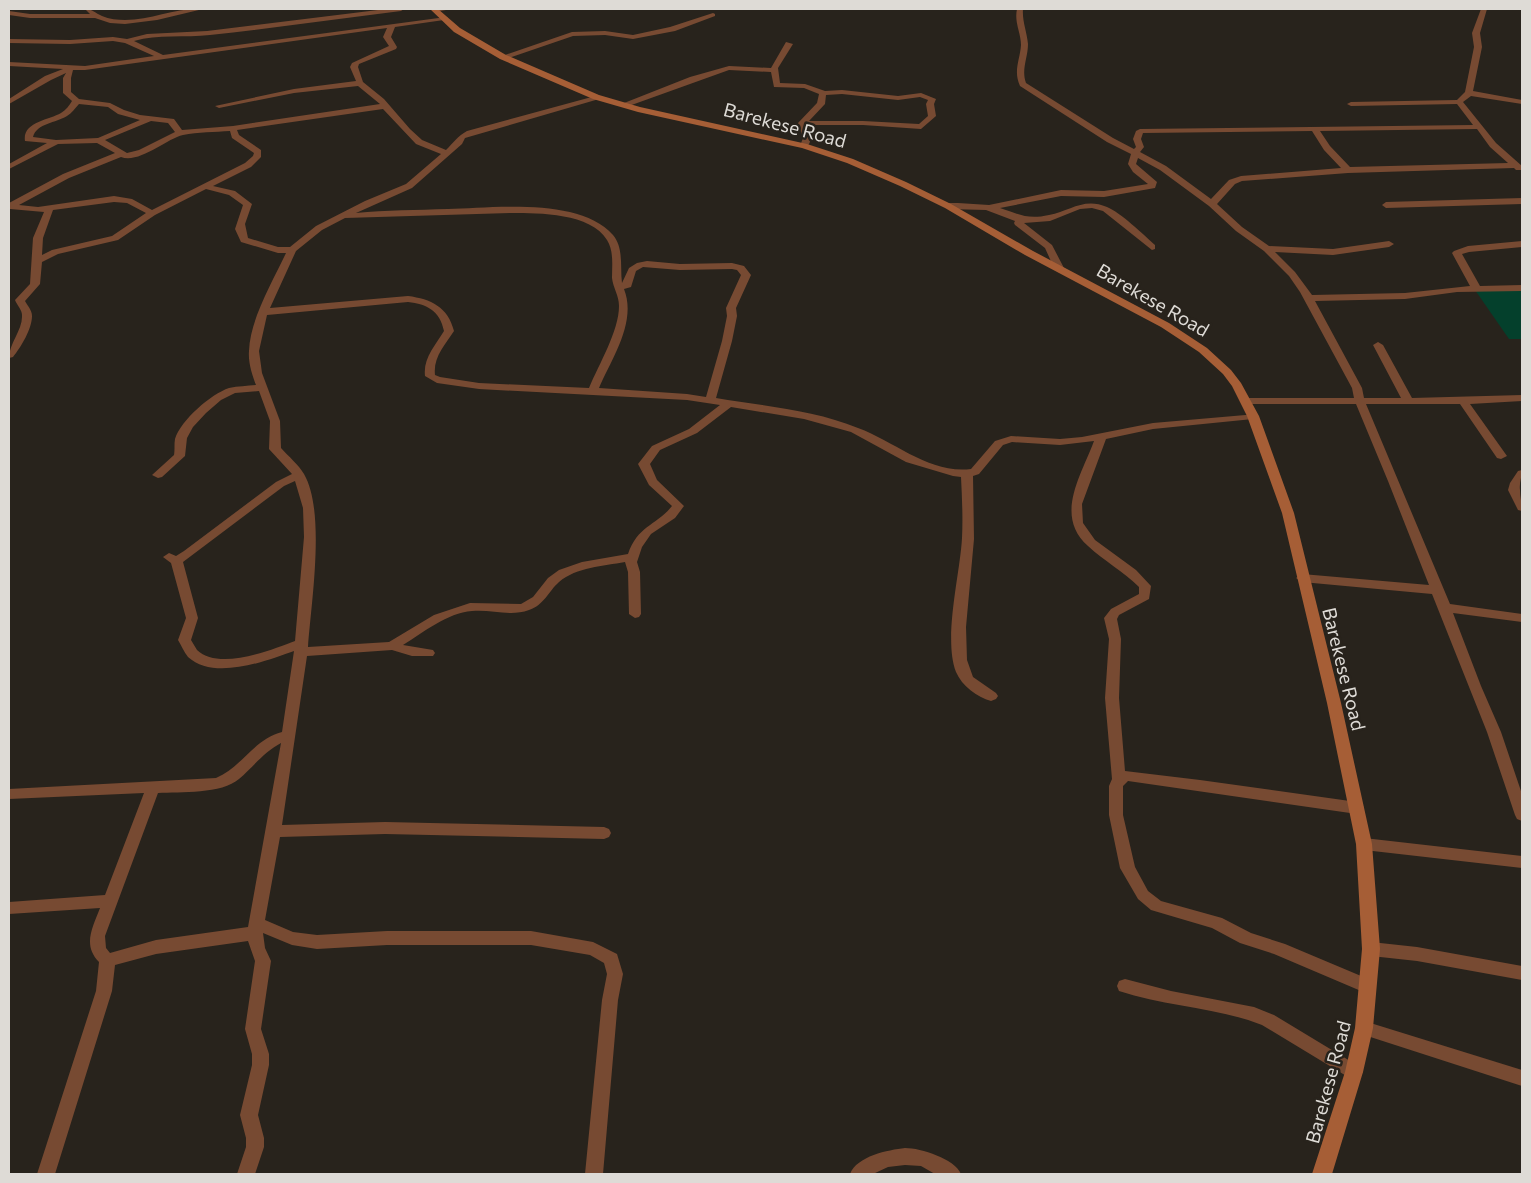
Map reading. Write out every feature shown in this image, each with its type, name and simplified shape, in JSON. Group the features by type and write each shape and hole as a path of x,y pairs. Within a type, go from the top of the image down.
{"main road":[{"name":"Barekese Road","path":"441,12 457,30 503,57 596,97 623,105 804,146 878,172 948,206 1058,268 1158,320 1187,338 1227,372 1254,416 1288,513 1302,578 1334,703 1364,844 1371,949 1364,1028 1354,1072 1322,1174"}],"street":[{"path":"88,9 96,16 110,22 130,22 200,9"},
{"path":"324,9 330,17"},
{"path":"9,41 70,42 101,39 127,41 162,33 193,34 274,26 401,9"},
{"path":"1020,9 1019,24 1024,40 1019,78 1023,84 1110,140 1163,168 1212,204 1239,229 1267,249 1292,274 1309,298 1350,372 1360,402 1445,608 1507,768 1522,815"},
{"path":"1352,104 1459,102 1469,93 1478,47 1476,33 1484,9"},
{"path":"9,64 71,69 126,63 160,56 213,51 392,25 441,12"},
{"path":"9,13 30,16 96,16"},
{"path":"503,57 572,34 605,33 633,37 672,29 713,15"},
{"path":"318,19 329,34"},
{"path":"392,25 387,37 392,47 391,49 366,57 356,63 354,67 360,83 419,142 447,153"},
{"path":"127,41 160,56"},
{"path":"789,44 774,70 777,84 805,86 824,93 842,92 898,98 928,96 932,99 930,104 932,116 924,125 914,128 870,124 802,123"},
{"path":"623,105 729,68 774,70"},
{"path":"71,69 67,78 67,93 77,101 110,105 122,112 148,119 171,121 180,133"},
{"path":"9,102 48,78 71,69"},
{"path":"219,106 294,91 360,83"},
{"path":"802,123 821,104 821,96 824,93"},
{"path":"1469,93 1522,102"},
{"path":"246,1174 255,1154 255,1138 249,1118 252,1097 262,1061 261,1049 253,1035 263,961 257,948 256,928 274,831 301,648 310,538 308,508 299,475 275,449 275,421 257,373 254,351 263,312 292,250 320,228 409,186 460,142 461,138 470,133 596,97"},
{"path":"77,101 65,113 34,127 28,139 56,142 99,140 148,119"},
{"path":"1459,102 1493,145 1520,168"},
{"path":"99,140 126,156 142,152 180,133 233,128 385,106"},
{"path":"802,123 807,138 804,146"},
{"path":"989,208 1061,192 1104,194 1152,186 1153,182 1136,170 1132,164 1135,153 1140,147 1137,139 1140,131 1164,129 1235,131 1270,128 1480,127"},
{"path":"37,261 55,252 115,238 152,213 248,165 257,157 258,152 236,136 233,128"},
{"path":"1317,129 1316,131 1327,148 1348,170"},
{"path":"9,167 56,142"},
{"path":"10,206 66,176 120,154"},
{"path":"1212,204 1236,180 1348,170 1520,168"},
{"path":"207,187 232,192 248,204 241,217 241,236 244,240 278,250 292,250"},
{"path":"10,206 38,210 114,199 129,201 152,213"},
{"path":"1386,205 1522,200"},
{"path":"948,206 964,205 989,208 1004,212 1021,220 1050,218 1078,207 1100,206 1152,247"},
{"path":"9,355 15,350 27,319 27,313 20,300 30,292 35,284 38,238 49,209"},
{"path":"341,217 390,212 517,210 543,212 593,222 610,237 614,246 617,287 623,297 624,307 621,321 592,392"},
{"path":"1021,220 1018,223 1049,247 1058,268"},
{"path":"1267,249 1333,252 1389,244"},
{"path":"1476,288 1457,253 1468,249 1522,244"},
{"path":"617,287 628,285 632,270 640,264 680,267 732,266 744,271 746,275 744,284 731,308 732,316 727,341 710,401"},
{"path":"1309,298 1332,300 1405,296 1438,290 1522,288"},
{"path":"263,312 408,299 426,301 439,308 448,323 449,331 435,351 429,370 430,376 437,380 479,386 687,397 805,416 855,430 910,460 957,474 975,472 999,443 1011,439 1060,442 1154,426 1254,416"},
{"path":"1378,345 1408,402"},
{"path":"158,475 179,456 181,453 180,440 189,424 199,414 230,391 262,388"},
{"path":"1246,401 1408,402 1522,398"},
{"path":"1463,401 1501,456"},
{"path":"635,614 634,572 631,562 636,547 647,531 671,515 678,506 671,496 659,489 646,475 644,464 648,456 656,448 701,426 727,404"},
{"path":"1101,436 1076,504 1076,523 1091,543 1132,573 1145,586 1145,596 1115,612 1110,618 1115,639 1112,698 1119,780 1116,786 1116,815 1128,868 1143,895 1156,906 1216,923 1246,938 1279,949 1367,986"},
{"path":"967,474 969,521 960,620 960,658 962,671 968,679 976,688 991,696"},
{"path":"1522,474 1514,484 1513,492 1522,507"},
{"path":"299,475 280,484 188,554 173,559 192,618 184,640 188,651 196,658 216,664 256,658 301,648 392,646 412,652 428,653"},
{"path":"392,646 432,621 462,609 473,607 517,608 530,606 556,578 566,571 633,557"},
{"path":"1302,578 1436,590"},
{"path":"1445,608 1522,618"},
{"path":"9,794 154,788 217,783 232,777 265,745 288,736"},
{"path":"1119,780 1127,776 1200,784 1357,808"},
{"path":"107,960 98,951 96,936 154,788"},
{"path":"274,831 386,828 604,833"},
{"path":"1364,844 1522,862"},
{"path":"9,908 109,901"},
{"path":"107,960 156,947 256,928 292,938 318,942 387,938 531,938 593,949 611,959 615,974 610,1000 594,1174"},
{"path":"1371,949 1417,954 1522,973"},
{"path":"46,1174 104,991 107,960"},
{"path":"1125,986 1171,998 1248,1012 1268,1020 1354,1072"},
{"path":"1364,1028 1522,1078"},
{"path":"859,1174 863,1170 893,1157 920,1158 952,1174"}],"green space":[{"path":"1475,290 1522,290 1522,339 1509,339"}]}
